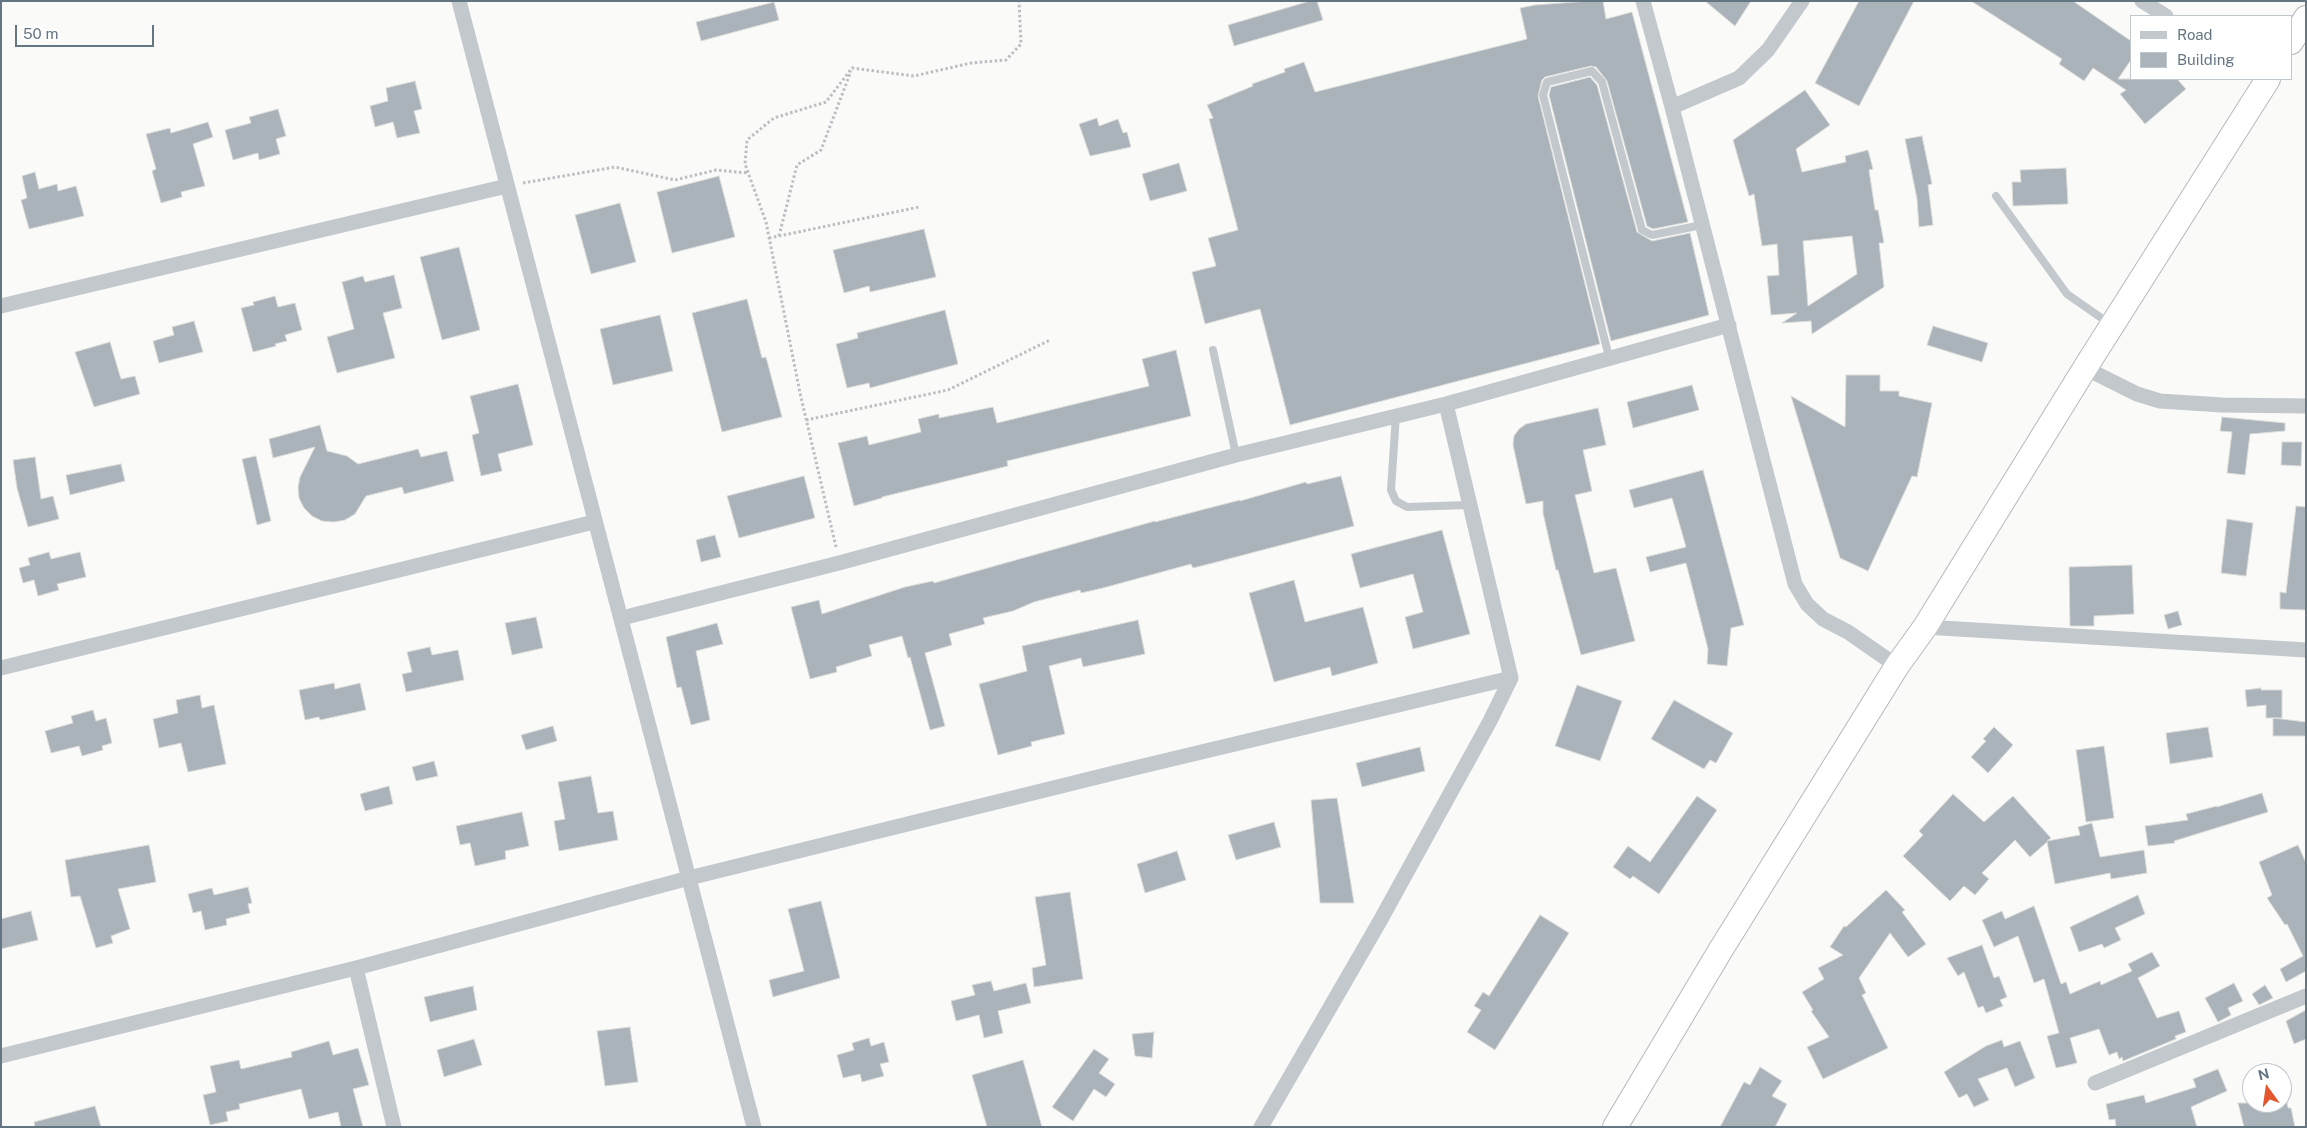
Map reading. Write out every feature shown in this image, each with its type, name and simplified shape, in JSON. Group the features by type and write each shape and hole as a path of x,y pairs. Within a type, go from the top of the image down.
{"highway":[{"path":"2292,40 2306,18"},
{"path":"1615,1127 1720,951 1897,666 1925,627 2111,325 2266,80"}],"street":[{"path":"459,1 754,1127"},
{"path":"1643,1 1795,584 1807,604 1823,620 1848,632 1897,666"},
{"path":"1672,108 1739,78 1768,50 1802,1"},
{"path":"2142,1 2164,15"},
{"path":"1,306 507,186"},
{"path":"622,618 839,563 1236,455 1446,404 1609,357 1729,326"},
{"path":"2085,368 2137,394 2160,400 2213,405 2306,406"},
{"path":"1262,1127 1380,921 1490,721 1511,678 1446,404"},
{"path":"1,668 594,522"},
{"path":"1925,627 2306,650"},
{"path":"1,1056 356,968 689,878 1141,766 1511,678"},
{"path":"356,968 394,1127"},
{"path":"2095,1083 2306,996"}],"lane":[{"path":"1609,357 1543,95 1547,82 1592,71 1602,82 1642,230 1652,235 1702,225"},
{"path":"1996,196 2067,294 2111,325"},
{"path":"1213,350 1236,455"},
{"path":"1396,415 1391,490 1396,501 1407,508 1469,505"}],"path":[{"path":"852,68 914,76 971,63 1006,60 1021,44 1019,1"},
{"path":"839,563 806,420 766,222 745,164 747,140 774,118 826,102 852,68"},
{"path":"779,236 796,165 821,150 852,68"},
{"path":"507,186 614,167 675,180 716,170 748,173"},
{"path":"769,238 919,207"},
{"path":"806,420 948,390 1050,340"}],"building":[{"path":"1310,1 1317,1 1323,20 1234,46 1228,25"},
{"path":"1603,1 1606,19 1632,12 1688,222 1653,229 1647,226 1607,81 1596,67 1591,66 1545,77 1542,80 1538,96 1600,344 1290,425 1260,309 1205,324 1192,272 1216,266 1208,238 1238,230 1209,119 1213,118 1207,105 1253,86 1252,84 1285,72 1284,69 1304,62 1315,92 1527,39 1520,8"},
{"path":"1705,1 1751,1 1735,26"},
{"path":"1859,1 1914,1 1859,106 1815,83"},
{"path":"1971,1 2073,1 2130,40 2130,61 2118,79 2178,80 2186,89 2145,124 2120,94 2126,90 2093,68 2084,81 2059,64 2062,59"},
{"path":"774,2 779,20 701,41 696,22"},
{"path":"1590,77 1597,85 1637,232 1652,241 1690,233 1709,315 1611,341 1549,95 1551,87"},
{"path":"415,81 422,109 414,111 420,133 397,138 393,122 375,127 370,106 388,101 386,88"},
{"path":"1805,90 1830,125 1796,149 1802,172 1846,162 1845,156 1868,150 1873,169 1869,170 1875,210 1878,210 1884,243 1879,243 1884,287 1812,334 1811,321 1782,323 1797,313 1771,315 1767,276 1779,275 1777,244 1762,246 1754,194 1749,196 1733,140","holes":["1852,236 1857,274 1808,306 1803,241"]},
{"path":"278,109 286,136 276,139 280,154 259,160 258,153 233,160 225,130 251,123 249,117"},
{"path":"1097,118 1099,126 1118,119 1123,133 1127,132 1131,147 1090,156 1079,124"},
{"path":"208,122 213,137 193,144 205,186 181,192 182,197 161,203 152,171 156,169 146,134 170,128 171,133"},
{"path":"1922,136 1932,184 1928,185 1933,225 1919,227 1917,199 1905,139"},
{"path":"1179,163 1187,191 1150,201 1142,174"},
{"path":"2066,168 2068,204 2013,206 2012,182 2021,182 2020,170"},
{"path":"35,172 39,189 57,184 58,191 76,186 84,216 29,229 21,200 27,198 22,176"},
{"path":"719,176 735,237 672,253 657,192"},
{"path":"620,203 636,262 591,274 575,215"},
{"path":"924,229 936,277 870,292 869,286 844,293 833,250"},
{"path":"459,247 480,330 442,340 420,257"},
{"path":"394,275 402,308 383,313 395,358 337,373 327,337 354,329 342,282 363,276 365,282"},
{"path":"275,296 278,307 295,303 302,330 285,335 287,341 275,344 276,346 253,352 241,308 254,305 253,302"},
{"path":"747,299 762,358 766,357 782,417 722,432 692,313"},
{"path":"945,310 958,364 870,388 869,383 847,388 836,344 858,338 857,333"},
{"path":"660,315 673,371 613,385 600,329"},
{"path":"194,321 203,352 159,363 153,341 174,335 172,327"},
{"path":"1933,326 1988,343 1982,362 1927,345"},
{"path":"110,342 121,379 135,376 140,394 94,407 75,352"},
{"path":"1176,350 1191,416 1007,461 1008,466 882,497 854,506 838,443 867,436 869,445 921,432 918,419 939,414 939,418 993,407 997,423 1149,386 1142,359"},
{"path":"1846,375 1880,375 1880,391 1899,391 1899,396 1932,403 1917,477 1912,476 1868,571 1840,558 1791,396 1845,427"},
{"path":"518,384 533,445 498,454 502,471 481,476 472,435 479,433 470,396"},
{"path":"1692,385 1699,410 1633,428 1627,402"},
{"path":"1598,408 1606,445 1583,450 1592,491 1575,495 1594,573 1616,568 1635,641 1581,655 1558,570 1556,570 1543,513 1543,501 1526,504 1513,445 1514,436 1526,424"},
{"path":"2222,417 2285,423 2285,431 2250,434 2245,475 2227,473 2232,432 2220,431"},
{"path":"320,425 327,451 347,456 358,464 418,449 421,457 447,451 454,481 404,494 402,487 366,496 355,514 345,520 334,522 322,521 312,516 304,508 299,498 298,487 300,477 315,447 273,458 269,439"},
{"path":"2282,442 2302,442 2301,466 2281,465"},
{"path":"256,456 271,521 257,525 242,459"},
{"path":"35,457 41,499 53,496 59,519 28,527 17,488 13,460"},
{"path":"121,464 125,481 70,495 66,475"},
{"path":"1703,470 1744,625 1731,628 1727,666 1707,664 1708,649 1686,563 1650,572 1646,557 1686,547 1672,498 1634,508 1629,490"},
{"path":"804,476 815,518 739,538 727,496"},
{"path":"1341,476 1354,526 1193,568 1191,564 1103,588 1081,593 1080,590 1034,602 1013,611 983,618 985,624 949,634 952,645 925,653 945,726 930,730 910,657 908,658 902,636 869,645 872,656 836,667 837,672 810,679 791,607 819,600 822,614 905,587 933,581 934,583 1155,521 1240,501 1306,482 1307,484"},
{"path":"2296,506 2306,507 2306,610 2280,609 2280,592 2286,593"},
{"path":"2227,519 2253,523 2246,576 2221,573"},
{"path":"1442,530 1470,634 1413,649 1405,617 1423,612 1413,574 1360,588 1351,554"},
{"path":"715,535 721,557 701,562 696,540"},
{"path":"49,552 51,559 80,552 86,577 57,584 59,590 38,596 34,580 23,583 19,568 30,565 28,558"},
{"path":"2132,565 2134,614 2094,616 2094,626 2070,626 2069,567"},
{"path":"1294,580 1305,622 1363,607 1378,663 1332,676 1330,667 1274,682 1249,593"},
{"path":"2178,611 2182,625 2168,629 2164,615"},
{"path":"536,617 543,648 512,655 505,623"},
{"path":"1138,620 1145,654 1083,667 1081,658 1049,666 1065,734 1031,742 1032,746 998,755 979,684 1027,671 1022,646"},
{"path":"717,623 723,644 696,651 710,720 691,725 681,687 677,688 666,637"},
{"path":"430,647 432,655 458,650 464,680 406,692 402,674 412,672 407,652"},
{"path":"334,683 335,689 360,683 366,710 320,720 319,717 305,720 299,690"},
{"path":"1577,685 1622,701 1600,761 1555,746"},
{"path":"2261,688 2261,690 2282,690 2282,718 2266,718 2266,705 2247,707 2245,690"},
{"path":"200,695 202,708 214,705 226,764 188,772 181,743 159,748 153,719 178,713 176,700"},
{"path":"1674,700 1733,733 1716,763 1710,760 1704,769 1651,739"},
{"path":"93,710 96,721 106,718 112,743 102,746 103,750 82,756 79,746 51,753 45,731 73,723 71,716"},
{"path":"2273,718 2306,722 2306,736 2273,736"},
{"path":"553,726 557,741 526,750 521,735"},
{"path":"1994,727 2013,745 1988,773 1971,757 1986,741 1983,739"},
{"path":"2208,727 2213,757 2170,764 2166,733"},
{"path":"2104,746 2114,818 2086,822 2076,750"},
{"path":"1420,747 1425,771 1362,787 1356,763"},
{"path":"434,761 438,776 416,781 412,767"},
{"path":"591,776 598,813 613,811 618,840 559,851 554,821 565,819 558,782"},
{"path":"389,786 393,804 365,811 360,794"},
{"path":"2262,793 2268,812 2174,841 2175,843 2148,846 2145,826 2188,820 2186,814 2217,807"},
{"path":"1953,794 1984,822 2013,796 2051,838 2047,841 2080,835 2078,827 2092,823 2100,857 2144,850 2147,873 2111,879 2110,873 2055,884 2047,842 2030,857 2015,840 1982,873 1989,879 1975,895 1964,886 1950,901 1903,856 1923,835 1919,831"},
{"path":"1697,796 1717,810 1659,894 1633,876 1630,879 1613,867 1628,846 1650,862"},
{"path":"1337,798 1354,903 1320,903 1311,800"},
{"path":"522,812 529,846 505,851 506,859 475,866 470,843 460,845 456,826"},
{"path":"1274,822 1281,847 1236,860 1228,835"},
{"path":"149,845 156,882 118,889 130,929 111,936 113,943 96,948 80,896 71,897 65,860"},
{"path":"2298,845 2306,863 2306,971 2286,982 2280,969 2303,956 2287,924 2285,925 2267,898 2272,895 2259,862"},
{"path":"1177,851 1186,880 1145,893 1137,864"},
{"path":"248,887 252,903 248,904 250,913 226,919 227,925 205,930 201,911 193,913 188,894 212,888 214,895"},
{"path":"1886,890 1905,910 1902,912 1926,944 1908,957 1890,933 1859,978 1866,993 1862,995 1888,1048 1823,1079 1807,1047 1829,1037 1811,1011 1813,1010 1802,992 1824,979 1818,968 1843,955 1830,947 1844,926 1846,927"},
{"path":"1070,892 1083,979 1034,987 1032,968 1046,965 1035,897"},
{"path":"2138,895 2145,914 2115,928 2121,940 2104,948 2102,944 2079,952 2070,927"},
{"path":"821,901 840,978 773,997 769,980 804,971 788,909"},
{"path":"2034,906 2061,984 2066,982 2070,994 2100,981 2101,985 2132,971 2128,964 2152,952 2160,966 2138,978 2157,1018 2179,1011 2186,1032 2175,1036 2176,1039 2123,1061 2122,1057 2119,1059 2117,1052 2109,1055 2099,1029 2070,1038 2077,1063 2056,1068 2047,1036 2059,1033 2044,979 2034,983 2018,936 1994,947 1982,920 2002,911 2005,919"},
{"path":"31,911 38,940 1,949 1,919"},
{"path":"1540,915 1569,933 1495,1050 1467,1032 1481,1010 1474,1006 1483,992 1489,996"},
{"path":"1982,945 1994,978 1999,976 2007,997 2000,1000 2003,1006 1986,1013 1983,1006 1978,1008 1964,972 1958,976 1947,958"},
{"path":"991,981 994,991 1026,983 1031,1003 998,1011 1003,1033 984,1038 979,1015 956,1021 951,1001 975,995 972,985"},
{"path":"2234,983 2243,1001 2228,1008 2231,1015 2218,1022 2205,998"},
{"path":"2265,985 2273,998 2259,1005 2252,994"},
{"path":"473,986 477,1010 430,1022 424,997"},
{"path":"2306,1010 2306,1039 2294,1044 2286,1021"},
{"path":"630,1027 638,1082 605,1086 597,1031"},
{"path":"1154,1032 1152,1058 1135,1056 1132,1034"},
{"path":"869,1038 871,1046 884,1042 889,1062 880,1064 884,1076 862,1082 860,1074 843,1078 837,1055 854,1050 852,1043"},
{"path":"474,1039 482,1065 444,1077 437,1050"},
{"path":"2002,1040 2004,1047 2020,1041 2035,1078 2015,1087 2007,1068 1978,1079 1989,1100 1974,1107 1967,1094 1959,1098 1944,1072 1986,1046"},
{"path":"329,1041 333,1055 358,1048 369,1085 353,1089 363,1127 341,1127 338,1112 309,1119 301,1089 239,1104 240,1109 226,1112 228,1121 210,1125 203,1095 216,1092 210,1066 239,1060 241,1069 292,1057 291,1052"},
{"path":"1094,1049 1109,1059 1099,1073 1115,1084 1106,1097 1094,1089 1073,1121 1052,1107"},
{"path":"1023,1060 1042,1127 987,1127 972,1075"},
{"path":"1760,1067 1782,1081 1772,1096 1787,1104 1775,1127 1720,1127 1744,1082 1750,1085"},
{"path":"2218,1069 2227,1091 2191,1107 2197,1127 2116,1127 2115,1119 2109,1120 2106,1104 2144,1095 2146,1103 2196,1087 2193,1079"},
{"path":"2238,1103 2242,1103 2242,1113 2292,1113 2295,1127 2244,1127"},
{"path":"95,1106 101,1127 35,1127 34,1122"}]}
